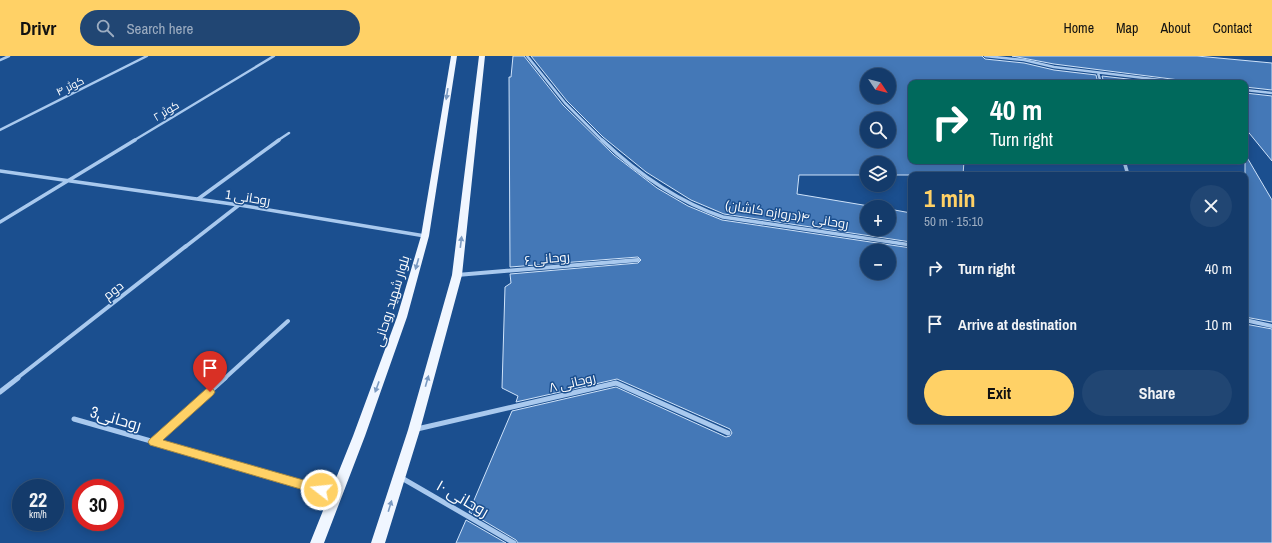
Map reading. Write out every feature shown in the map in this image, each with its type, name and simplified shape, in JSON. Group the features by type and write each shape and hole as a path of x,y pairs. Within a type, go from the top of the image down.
{"main road":[{"name":"بلوار شهید روحانی","path":"317,543 402,317 425,236 454,56"},
{"path":"378,543 414,430 457,275 482,56"}],"street":[{"path":"0,60 9,56"},
{"name":"کوثر ۴","path":"0,130 148,56"},
{"name":"کوثر ۲","path":"0,222 274,56"},
{"name":"روحانی ۴(دروازه کاشان)","path":"527,56 572,109 612,150 657,185 684,201 722,217 908,245"},
{"path":"985,56 1098,73 1159,80"},
{"path":"1098,73 1100,80"},
{"path":"1248,90 1272,93"},
{"path":"198,199 289,133"},
{"name":"روحانی 1","path":"0,171 239,205 425,236"},
{"name":"دوم","path":"0,392 239,205"},
{"name":"روحانی ۶","path":"457,275 638,260"},
{"path":"154,442 288,321"},
{"path":"1248,321 1272,326"},
{"name":"روحانی ۸","path":"414,430 616,383 728,433"},
{"name":"روحانی3","path":"74,419 336,494"},
{"name":"روحانی ۱۰","path":"399,476 514,543"}],"building":[{"path":"513,56 524,56 563,105 614,155 657,188 688,206 722,220 884,244 860,244 860,280 896,280 896,246 908,248 908,424 1248,424 1248,325 1272,329 1272,543 518,543 516,540 469,512 512,411 616,387 726,437 730,436 732,433 730,429 617,379 516,402 518,396 502,388 505,287 511,283 510,274 638,263 641,260 638,257 510,267 509,77 511,77"},
{"path":"531,56 982,56 985,59 1024,63 1054,70 1096,75 1097,80 908,80 908,164 964,164 963,172 908,172 908,175 896,175 896,156 860,156 860,175 799,175 797,194 860,204 860,234 724,214 691,200 646,172 603,137 567,101"},
{"path":"1012,56 1197,56 1272,63 1272,90 1248,87 1248,80 1179,80 1054,64"},
{"path":"1102,76 1136,80 1103,80"},
{"path":"1248,93 1272,96 1272,161 1248,132"},
{"path":"1248,159 1272,200 1272,322 1248,318 1248,172 1245,172 1245,164 1248,164"},
{"path":"896,210 908,212 908,242 871,236 896,236"},
{"path":"466,520 506,543 456,543"}],"route":[{"path":"210,392 154,442 321,490"}]}
